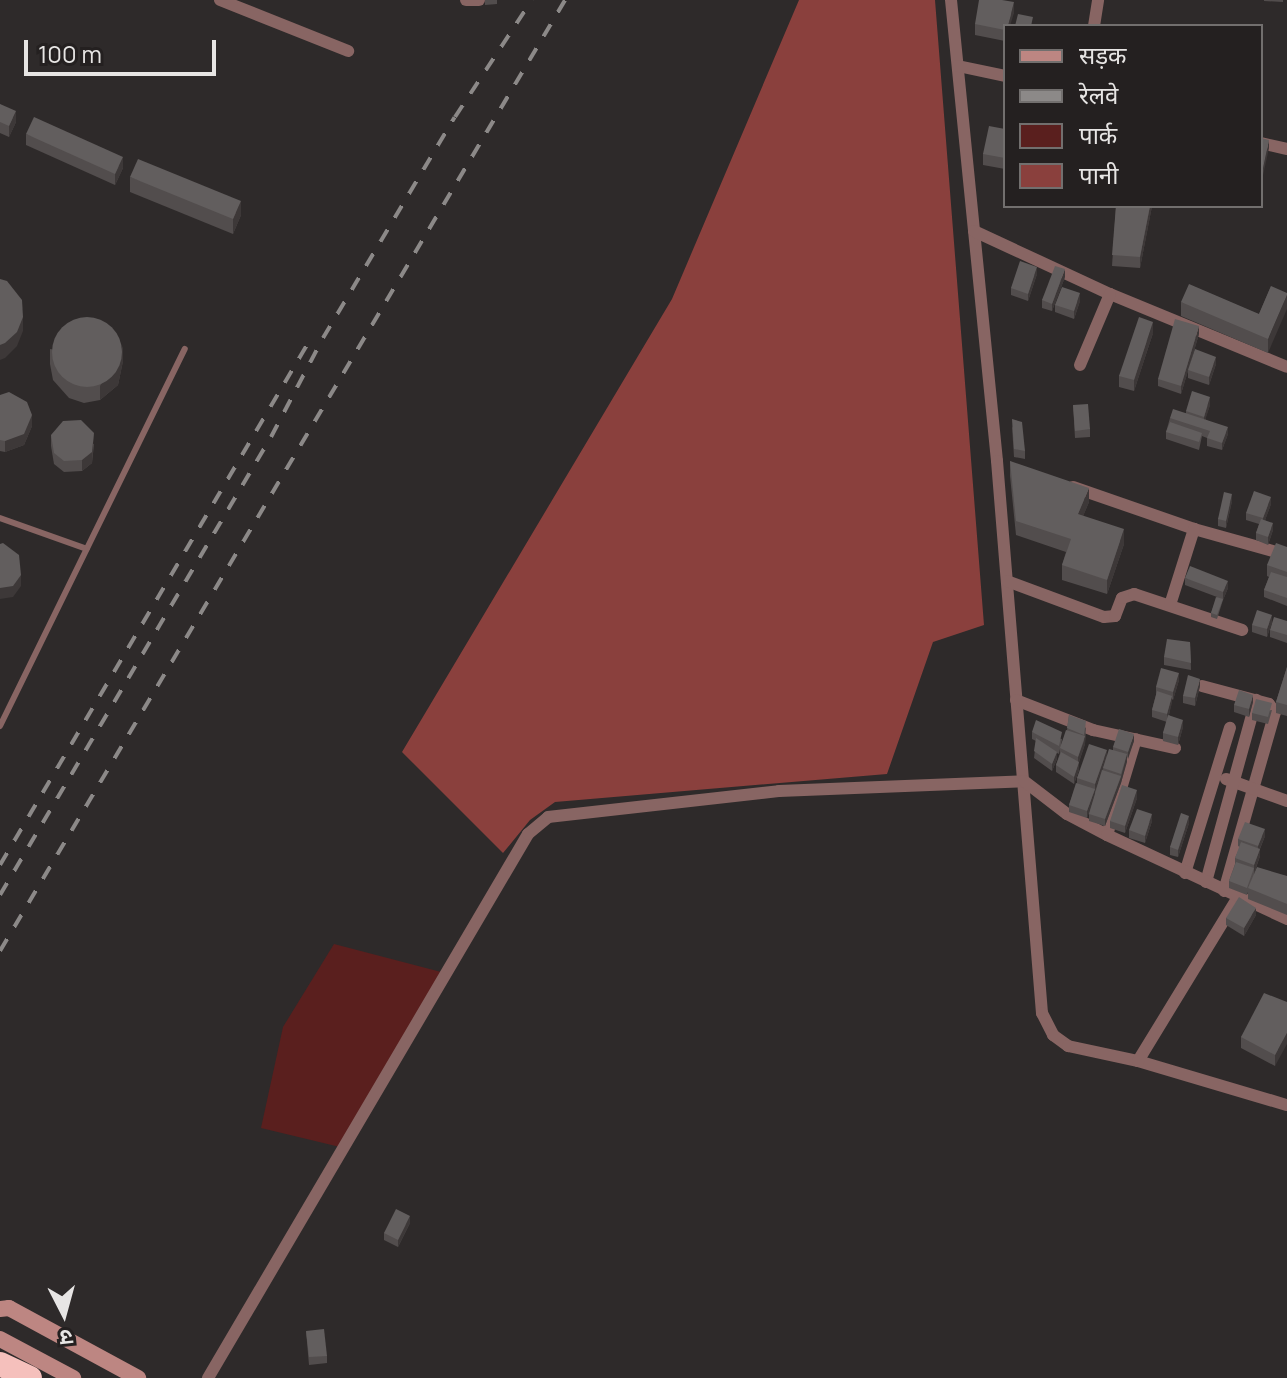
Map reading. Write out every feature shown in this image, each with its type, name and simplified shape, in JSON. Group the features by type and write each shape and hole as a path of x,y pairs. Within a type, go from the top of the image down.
{"highway":[{"path":"0,1364 30,1378"}],"street":[{"path":"220,0 348,51"},
{"path":"466,0 479,0"},
{"path":"951,0 997,461 1039,1001 1048,1028 1068,1046 1138,1061 1287,1105"},
{"path":"1094,24 1098,0"},
{"path":"958,66 1003,76"},
{"path":"1263,143 1287,149"},
{"path":"974,231 1110,294 1287,367"},
{"path":"1080,365 1110,294"},
{"path":"997,461 1011,466"},
{"path":"1053,481 1194,529 1287,555"},
{"path":"1170,605 1194,529"},
{"path":"1007,581 1104,617 1115,616 1122,598 1128,594 1242,630"},
{"path":"1202,686 1269,704 1275,712 1224,891"},
{"path":"1016,700 1091,736 1136,739 1175,748"},
{"path":"1206,882 1256,700"},
{"path":"1185,873 1230,728"},
{"path":"1107,835 1136,739"},
{"path":"1217,776 1287,801"},
{"path":"208,1378 512,861 538,823 562,815 779,791 1024,781 1107,835 1287,919"},
{"path":"1138,1061 1238,897"},
{"path":"0,1309 9,1308 138,1378"},
{"path":"0,1339 73,1378"}],"lane":[{"path":"0,726 185,349"},
{"path":"0,518 87,549"}],"green space":[{"path":"334,944 445,973 340,1147 261,1128 283,1027"}],"water":[{"path":"799,0 935,0 984,625 933,642 887,774 555,802 530,820 503,853 402,752 672,299"}],"building":[{"path":"979,0 1014,2 1008,24 1003,24 1003,30 975,24"},
{"path":"1018,14 1033,17 1031,24 1016,24"},
{"path":"0,104 16,111 9,126 0,122"},
{"path":"34,117 123,157 115,174 26,134"},
{"path":"989,126 1003,129 1003,158 983,154"},
{"path":"1263,138 1269,140 1263,168"},
{"path":"138,159 241,201 233,219 130,177"},
{"path":"1116,208 1150,208 1140,257 1112,255"},
{"path":"1020,261 1037,267 1028,294 1011,288"},
{"path":"1055,266 1065,269 1052,304 1042,300"},
{"path":"0,279 7,281 22,300 23,317 17,332 0,345"},
{"path":"1189,284 1259,314 1271,286 1287,295 1268,339 1181,302"},
{"path":"1062,287 1080,293 1074,311 1055,305"},
{"path":"94,317 116,332 122,352 120,366 112,377 101,385 80,387 62,377 54,366 52,345 62,327 73,319"},
{"path":"1139,317 1153,322 1134,380 1119,376"},
{"path":"1175,319 1199,326 1181,386 1158,379"},
{"path":"1195,349 1216,357 1209,377 1188,370"},
{"path":"1192,391 1210,397 1204,417 1186,411"},
{"path":"9,392 27,402 32,415 24,434 5,441 0,440 0,395"},
{"path":"1088,404 1090,429 1075,431 1073,405"},
{"path":"1173,409 1228,427 1222,443 1207,438 1210,431 1170,418"},
{"path":"1012,419 1022,422 1025,451 1014,449"},
{"path":"81,420 94,433 92,452 82,460 64,461 54,453 51,435 63,421"},
{"path":"1170,422 1202,433 1199,442 1166,432"},
{"path":"1010,461 1089,488 1078,514 1124,529 1107,580 1062,565 1071,539 1016,521"},
{"path":"1254,491 1271,497 1263,518 1246,513"},
{"path":"1224,492 1232,494 1226,521 1218,519"},
{"path":"1261,519 1273,523 1268,537 1256,533"},
{"path":"1276,543 1287,547 1287,572 1267,565"},
{"path":"0,544 19,555 21,575 13,586 0,588"},
{"path":"1190,566 1228,581 1223,592 1185,578"},
{"path":"1271,572 1287,577 1287,598 1264,590"},
{"path":"1216,597 1223,599 1217,615 1211,613"},
{"path":"1257,610 1272,615 1267,629 1252,625"},
{"path":"1274,617 1287,621 1287,635 1270,630"},
{"path":"1167,639 1190,642 1191,663 1164,657"},
{"path":"1287,667 1287,705 1276,702"},
{"path":"1161,668 1179,673 1173,692 1156,687"},
{"path":"1188,675 1200,679 1195,698 1183,696"},
{"path":"1239,690 1253,695 1249,709 1234,705"},
{"path":"1157,691 1172,696 1167,714 1152,710"},
{"path":"1256,699 1272,703 1268,717 1252,713"},
{"path":"1069,715 1086,721 1084,735 1067,728"},
{"path":"1168,715 1183,720 1178,737 1163,733"},
{"path":"1036,720 1062,732 1059,746 1032,732"},
{"path":"1119,729 1134,734 1128,752 1113,747"},
{"path":"1066,730 1085,736 1078,757 1060,748"},
{"path":"1036,738 1057,752 1052,764 1034,751"},
{"path":"1089,744 1107,750 1095,784 1077,778"},
{"path":"1109,749 1127,754 1121,774 1103,768"},
{"path":"1061,752 1079,762 1074,777 1056,765"},
{"path":"1102,770 1121,776 1105,819 1089,814"},
{"path":"1076,783 1095,789 1087,811 1069,805"},
{"path":"1122,785 1137,790 1125,826 1110,821"},
{"path":"1137,809 1152,814 1145,836 1129,830"},
{"path":"1181,813 1189,816 1178,850 1170,847"},
{"path":"1245,822 1265,829 1258,846 1238,839"},
{"path":"1241,842 1260,849 1254,865 1235,858"},
{"path":"1236,862 1254,868 1247,888 1229,881"},
{"path":"1257,867 1287,876 1287,904 1248,888"},
{"path":"1239,897 1256,908 1244,928 1226,918"},
{"path":"1264,993 1287,1002 1287,1033 1275,1055 1241,1037"},
{"path":"396,1209 410,1216 398,1240 384,1233"},
{"path":"324,1329 327,1356 309,1357 306,1331"}],"railway":[{"path":"0,895 271,437 323,338 455,117 532,0"},
{"path":"0,951 565,0"},
{"path":"0,865 311,338"}]}
